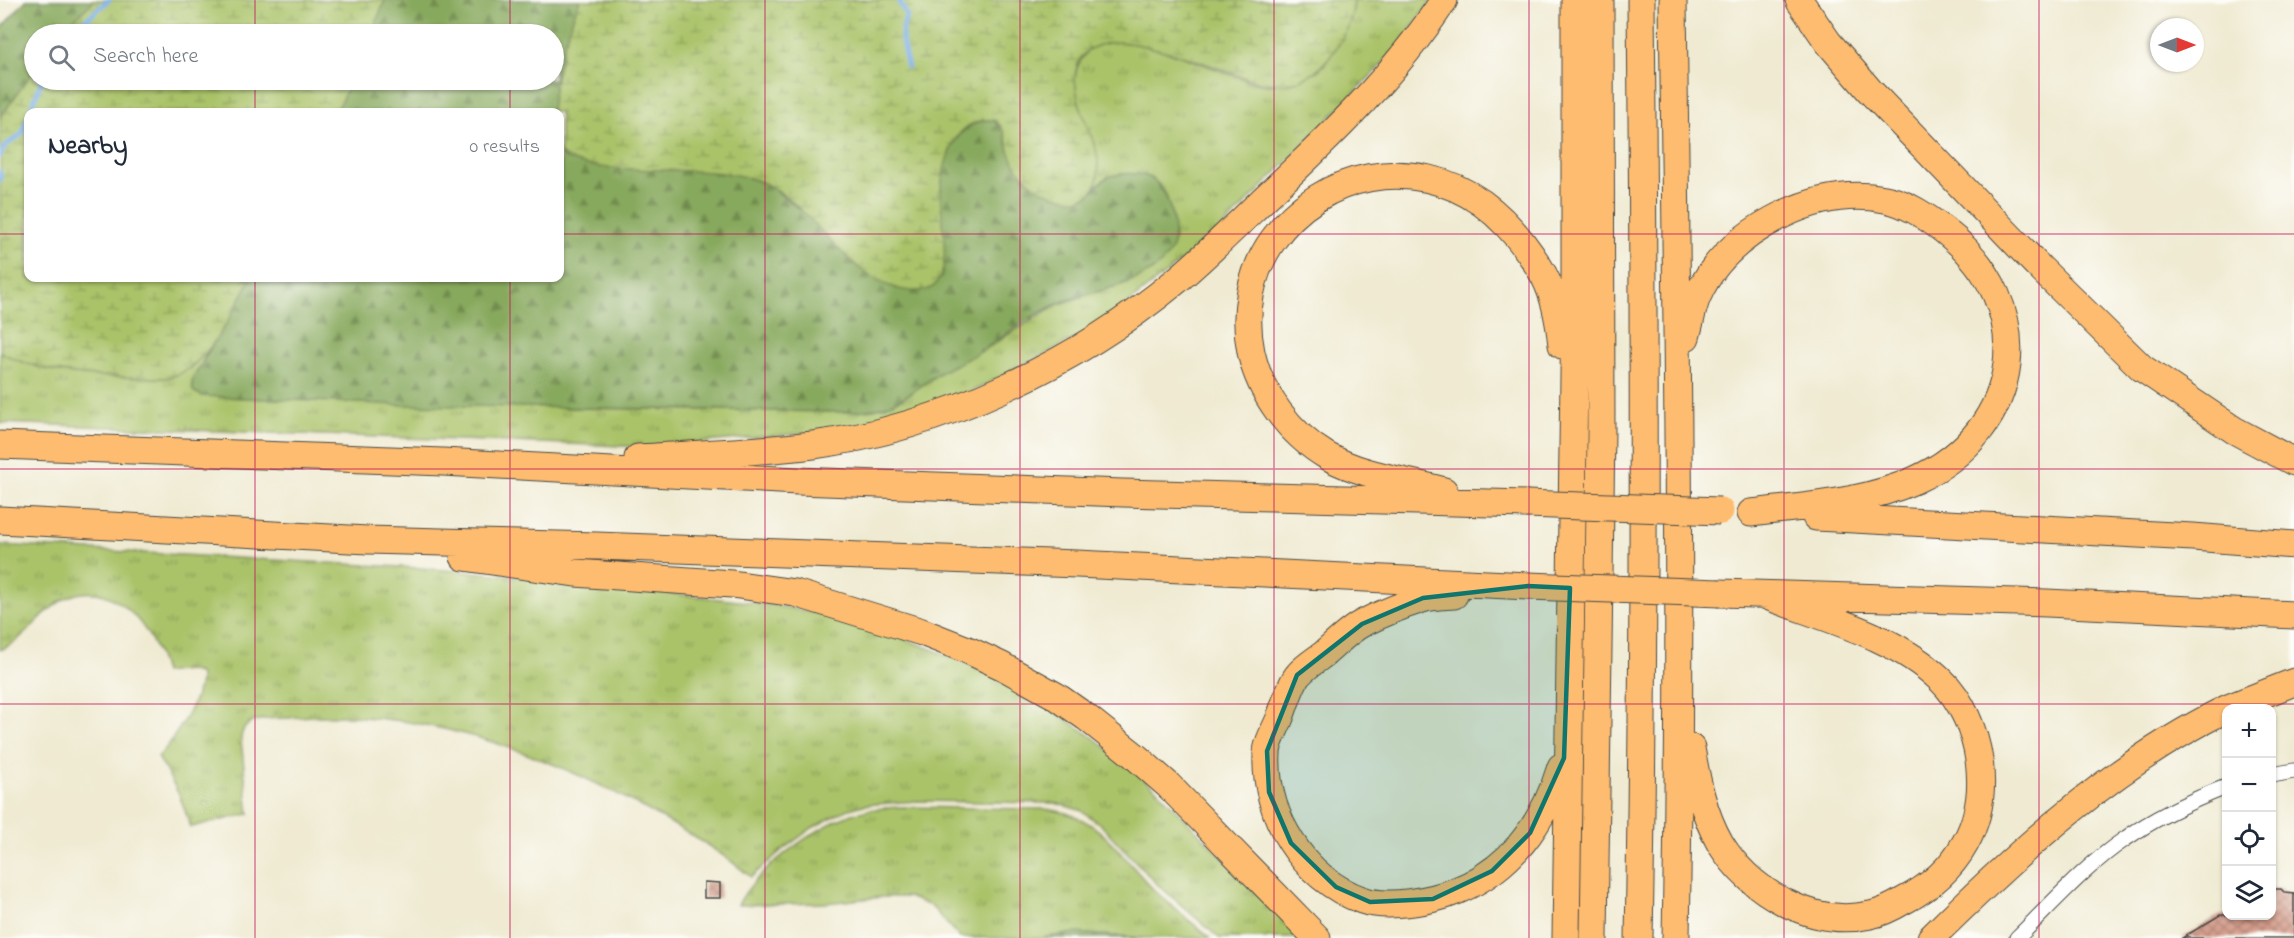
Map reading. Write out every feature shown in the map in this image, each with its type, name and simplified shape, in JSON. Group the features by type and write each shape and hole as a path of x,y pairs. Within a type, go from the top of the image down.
{"highway":[{"path":"471,463 635,458 813,444 874,433 927,417 972,402 1027,378 1086,345 1176,281 1213,248 1320,147 1408,50 1444,0"},
{"path":"1566,938 1575,306 1575,0"},
{"path":"1594,938 1601,431 1600,0"},
{"path":"1639,938 1645,371 1641,0"},
{"path":"1673,0 1679,676 1676,938"},
{"path":"1799,0 1828,42 1870,91 2039,267 2142,368 2234,430 2294,462"},
{"path":"1490,503 1353,467 1312,446 1287,424 1263,387 1254,366 1248,336 1248,314 1256,273 1264,252 1280,229 1292,217 1321,195 1368,176 1406,175 1458,190 1480,202 1520,240 1540,268 1551,292 1559,321 1573,429"},
{"path":"1678,367 1697,297 1720,260 1747,234 1762,225 1809,203 1826,199 1863,196 1886,199 1905,205 1931,220 1965,248 1998,300 2008,338 2004,385 1999,400 1979,432 1966,447 1931,472 1882,493 1751,513"},
{"path":"0,445 471,463 810,481 1720,511 2193,537 2294,545"},
{"path":"0,520 317,538 1077,564 1528,586 1767,596 2047,603 2294,615"},
{"path":"317,538 575,573 732,584 795,592 922,632 970,651 1056,696 1135,756 1168,784 1317,938"},
{"path":"1528,586 1423,598 1362,624 1352,631 1297,675 1267,751 1269,792 1275,812 1291,843 1336,887 1370,902 1413,902 1433,899 1466,887 1480,879 1503,863 1526,840 1542,815 1560,771 1564,758 1568,722"},
{"path":"1679,676 1701,803 1721,844 1743,873 1753,881 1788,905 1843,918 1869,916 1889,909 1921,892 1941,877 1959,855 1972,829 1978,811 1982,784 1969,721 1953,693 1930,670 1898,649 1865,633 1767,596"},
{"path":"2239,704 2294,682"},
{"path":"1931,938 1989,882 2084,799 2162,744 2222,712"}],"street":[{"path":"2276,774 2294,771"},
{"path":"2017,938 2088,869 2123,840 2163,815 2222,789"}],"highlighted area":[{"path":"1528,586 1570,588 1564,758 1530,833 1492,871 1433,899 1370,902 1336,887 1291,843 1269,792 1267,751 1297,675 1362,624 1423,598"}],"green space":[{"path":"26,0 95,0 69,24 24,24 24,84 0,118 0,29"},
{"path":"95,0 385,0 375,24 69,24"},
{"path":"385,0 580,0 564,46 564,24 375,24"},
{"path":"580,0 1354,0 1347,29 1332,54 1306,78 1292,83 1265,83 1186,57 1122,42 1103,44 1088,51 1079,61 1075,74 1076,89 1095,146 1098,176 1093,190 1082,198 1071,199 1055,195 1043,191 1030,182 1016,165 1003,131 996,121 983,120 966,127 952,145 942,179 943,270 931,288 914,291 891,287 871,277 853,263 802,211 785,196 766,184 744,176 716,172 596,166 574,161 564,155 564,108 552,108 554,90 564,90 564,46"},
{"path":"1354,0 1432,0 1394,52 1220,230 1101,325 967,394 841,430 650,447 0,423 0,352 19,361 60,372 81,375 166,378 191,367 210,347 203,361 567,408 842,412 885,406 908,395 941,372 984,350 1054,306 1126,282 1159,265 1168,210 1166,194 1160,186 1143,176 1123,174 1104,180 1094,190 1097,159 1076,94 1077,70 1082,58 1097,46 1118,42 1144,45 1250,81 1268,85 1278,83 1313,73 1323,66 1347,29"},
{"path":"24,84 24,90 346,90 338,108 24,108 24,282 249,282 227,322 206,352 194,364 166,378 81,375 60,372 19,361 0,352 0,118"},
{"path":"346,90 554,90 552,108 338,108"},
{"path":"992,120 1003,128 1009,151 1088,196 1102,181 1113,175 1137,174 1152,179 1164,193 1171,212 1174,233 1171,250 1164,261 1141,277 1049,308 886,406 842,412 401,405 202,396 193,391 192,382 195,375 249,282 564,282 564,157 734,173 767,184 801,210 941,278 944,256 941,191 944,167 953,144 960,134 980,122"},
{"path":"0,545 507,575 773,605 826,615 885,631 969,664 1028,694 1093,737 1156,789 1301,938 1219,938 1155,882 1100,824 1080,810 1055,803 917,801 863,805 846,810 812,828 751,877 718,852 684,831 573,773 527,754 481,739 433,727 385,719 336,716 265,719 251,723 242,732 241,740 249,814 191,827 179,794 158,757 179,729 193,704 200,681 199,673 187,670 164,673 151,639 140,623 127,609 113,599 96,593 79,593 61,601 17,640 0,650"},
{"path":"901,807 1042,809 1062,812 1078,818 1093,826 1106,837 1154,890 1210,938 1142,938 1075,933 1042,938 960,938 931,906 908,897 882,897 826,903 738,905 746,892 772,865 819,830 856,813"},
{"path":"1075,933 1142,938 1042,938"}],"building":[{"path":"704,882 720,883 720,898 704,898"},
{"path":"2276,889 2281,889 2285,893 2294,894 2294,938 2182,938 2222,915 2222,920 2276,920"}],"waterway":[{"path":"81,24 109,0"},
{"path":"898,0 907,16 902,35 908,67"},
{"path":"32,108 38,90"},
{"path":"0,156 5,146 22,134 24,128"},
{"path":"0,172 0,180"}]}
